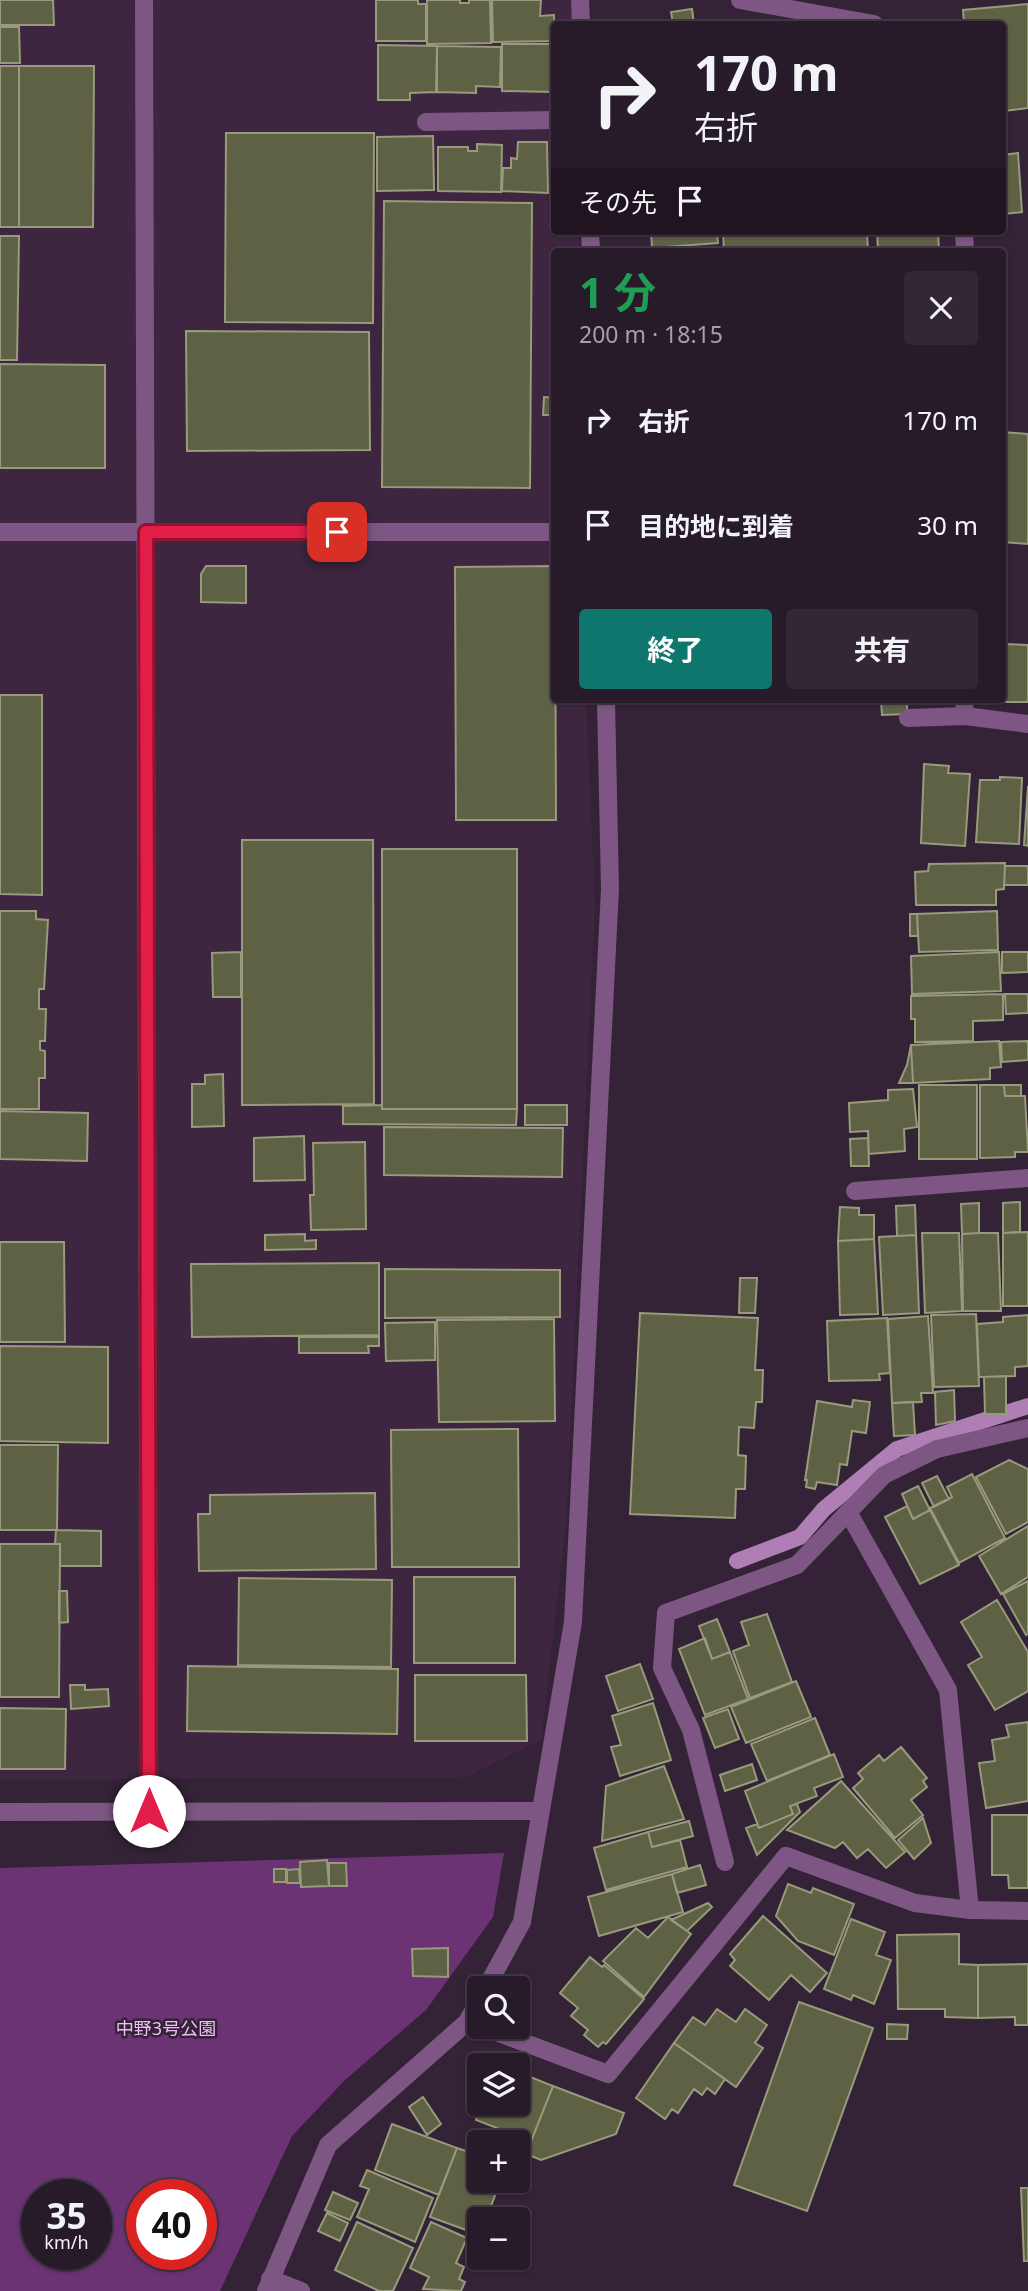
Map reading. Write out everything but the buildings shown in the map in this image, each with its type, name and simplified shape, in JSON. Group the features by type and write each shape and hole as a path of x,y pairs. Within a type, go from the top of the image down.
{"street":[{"path":"144,0 149,1811"},
{"path":"580,0 581,21"},
{"path":"740,0 857,21"},
{"path":"426,122 551,120"},
{"path":"0,532 551,531"},
{"path":"493,1976 522,1922 573,1622 610,889 606,703"},
{"path":"908,718 964,708 1028,724"},
{"path":"855,1191 1028,1178"},
{"path":"725,1862 691,1730 662,1668 666,1613 797,1565 884,1475 937,1450 1028,1428"},
{"path":"848,1512 947,1690 970,1910"},
{"path":"0,1812 540,1811"},
{"path":"514,2039 608,2074 786,1856 915,1903 970,1910 1028,1911"},
{"path":"301,2291 268,2285 327,2145 467,2032"}],"shaded area":[{"path":"0,0 579,0 579,21 551,21 551,235 579,235 579,248 551,248 551,703 586,703 595,902 566,1524 541,1740 466,1777 0,1780"}],"green space":[{"name":"中野3号公園","path":"504,1853 493,1917 426,2010 345,2080 292,2136 220,2291 0,2291 0,1868"}],"waterway":[{"path":"737,1561 800,1537 824,1509 897,1449 1028,1406"}],"route":[{"path":"149,1811 146,532 337,532"}]}
